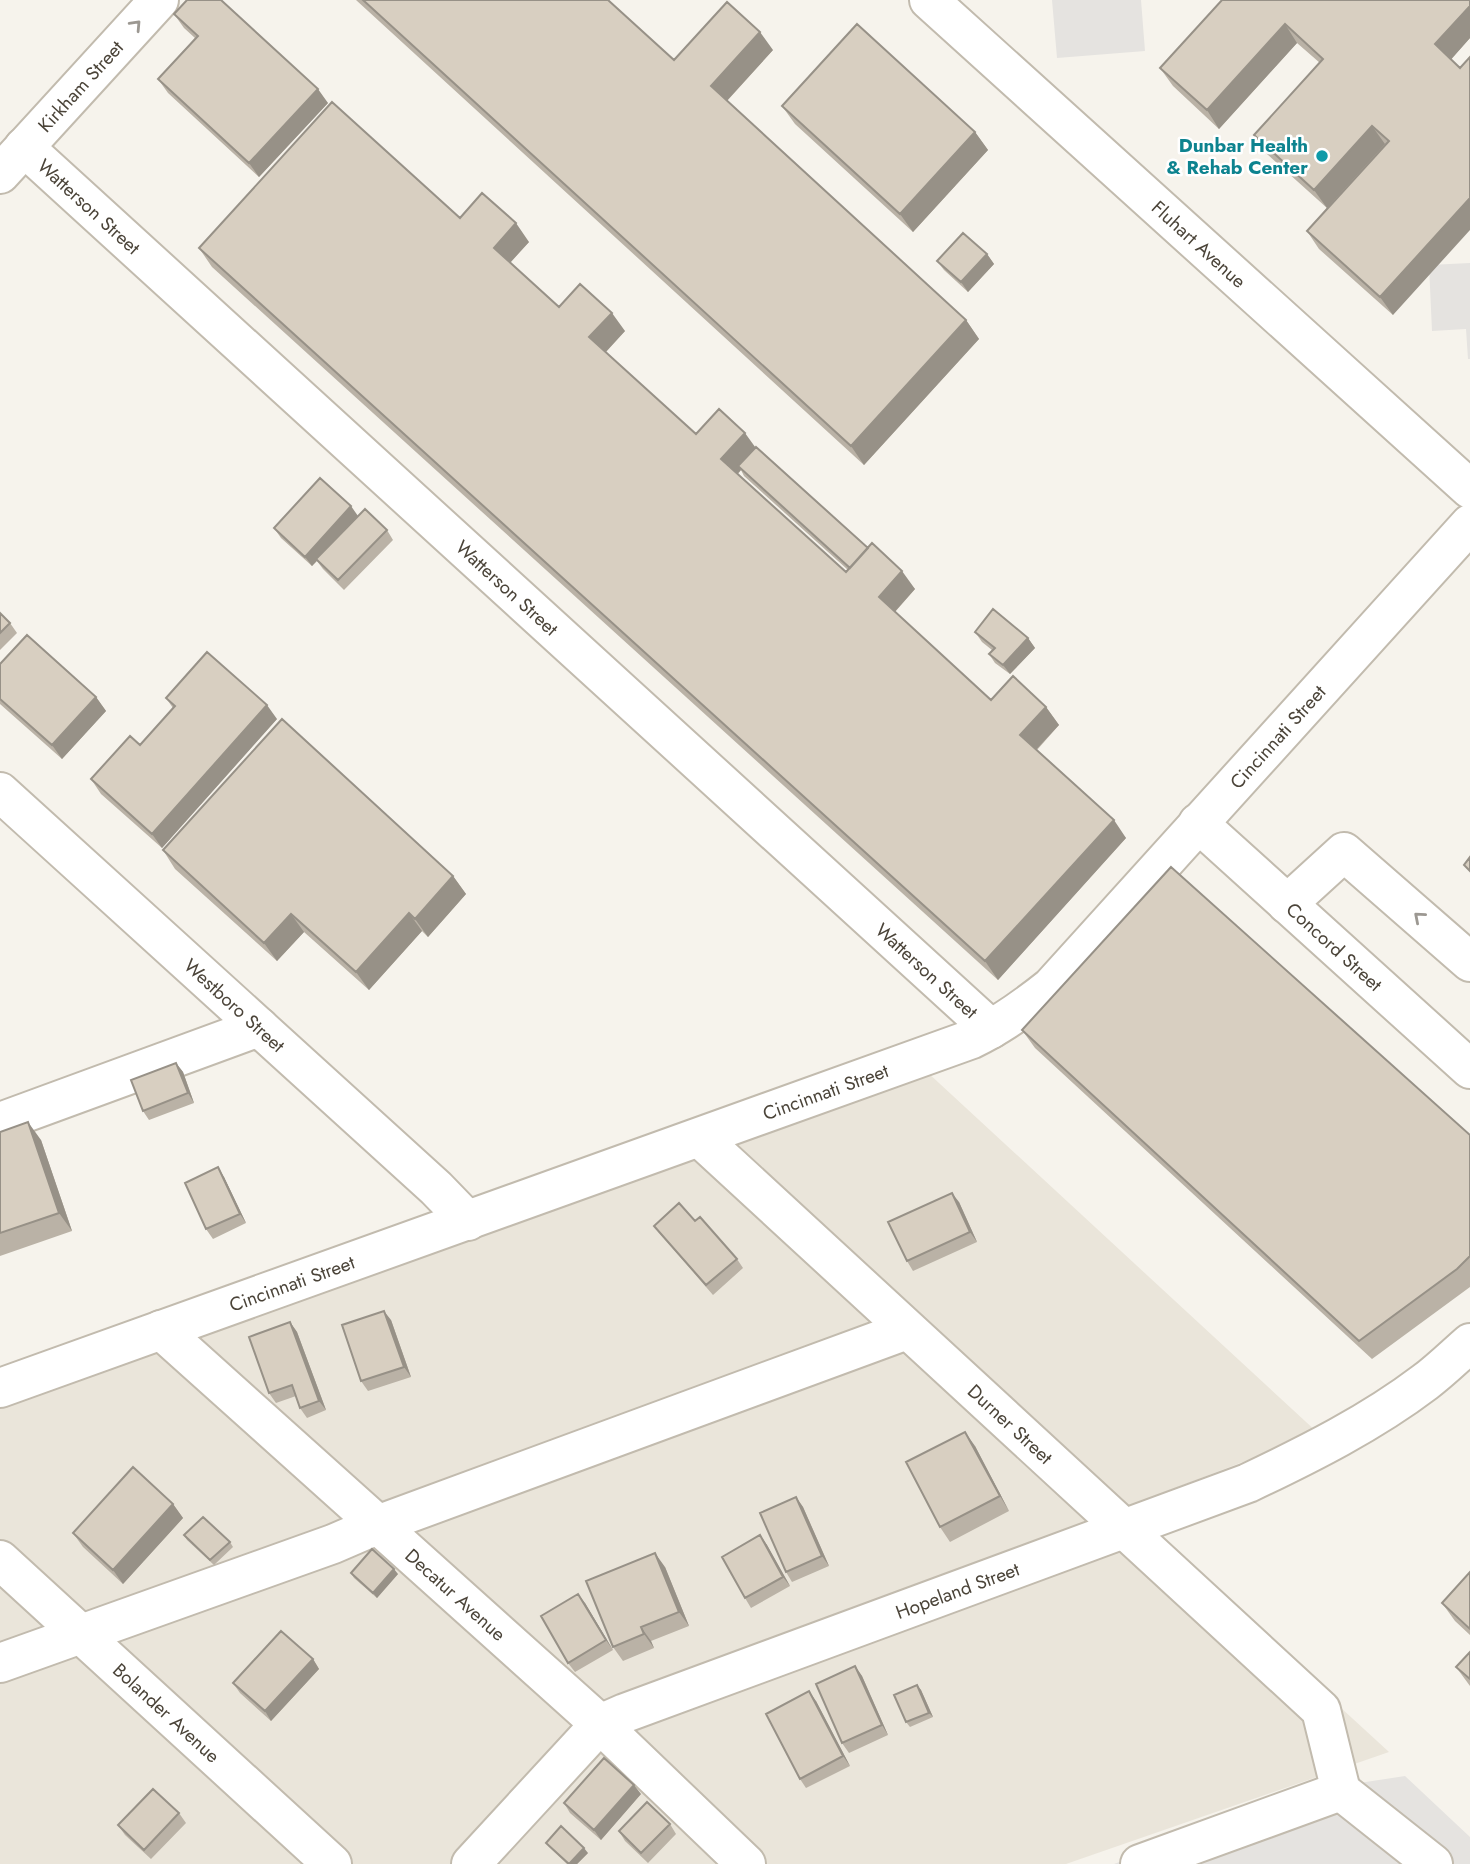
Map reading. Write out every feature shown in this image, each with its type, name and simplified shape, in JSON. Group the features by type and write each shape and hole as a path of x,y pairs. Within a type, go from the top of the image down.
{"street":[{"name":"Kirkham Street","path":"12,161 159,0"},
{"name":"Fluhart Avenue","path":"929,0 1470,489"},
{"name":"Watterson Street","path":"12,161 991,1029"},
{"name":"Cincinnati Street","path":"0,1388 700,1138 972,1039 991,1029 1028,1006 1051,987 1470,524"},
{"name":"Westboro Street","path":"0,792 436,1188 468,1222"},
{"name":"Concord Street","path":"1198,823 1470,1069"},
{"path":"1287,904 1345,852 1470,962"},
{"path":"0,1122 259,1027"},
{"name":"Durner Street","path":"700,1138 1321,1710 1340,1791"},
{"name":"Decatur Avenue","path":"161,1330 600,1724 746,1864"},
{"path":"0,1663 333,1544 377,1525 908,1330"},
{"name":"Hopeland Street","path":"471,1864 600,1724 1128,1530 1248,1483 1312,1453 1392,1405 1426,1381 1470,1343"},
{"name":"Bolander Avenue","path":"0,1560 332,1864"},
{"path":"1157,1861 1340,1791 1433,1864"}],"shaded area":[{"path":"1052,0 1141,0 1145,51 1057,58"},
{"path":"1470,263 1468,359 1466,329 1432,331 1429,265"},
{"path":"926,1071 1318,1433 1123,1508 1389,1752 1066,1864 0,1864 0,1401"},
{"path":"1405,1776 1470,1837 1470,1864 1114,1864 1307,1791"}],"building":[{"path":"187,0 221,0 318,89 249,163 158,79 198,36 174,14"},
{"path":"363,0 608,0 674,60 727,2 760,32 711,86 966,320 851,446"},
{"name":"Dunbar Health & Rehab Center","path":"1222,0 1470,0 1470,6 1435,44 1460,68 1470,57 1470,198 1380,297 1307,231 1389,141 1372,126 1314,190 1254,135 1323,59 1285,24 1207,110 1160,68"},
{"path":"857,24 975,132 900,214 782,106"},
{"path":"332,102 460,218 482,193 516,223 494,248 559,307 580,284 612,313 589,337 696,434 719,409 745,433 721,459 846,572 872,543 902,571 879,597 991,700 1013,676 1046,707 1020,735 1114,820 985,961 199,248"},
{"path":"963,233 987,254 961,282 937,261"},
{"path":"756,447 868,548 850,568 738,466"},
{"path":"320,478 351,506 305,557 274,528"},
{"path":"365,509 387,530 338,580 316,559"},
{"path":"993,609 1028,638 1003,665 989,654 995,648 975,632"},
{"path":"0,613 10,623 0,633"},
{"path":"27,635 96,697 52,745 0,699 0,664"},
{"path":"207,652 267,705 152,834 91,779 130,736 140,745 175,706 166,698"},
{"path":"282,719 453,876 415,919 409,913 356,972 291,914 264,943 163,850"},
{"path":"1470,857 1470,871 1464,865"},
{"path":"1171,867 1470,1135 1470,1256 1457,1269 1359,1341 1022,1030"},
{"path":"176,1063 188,1093 143,1111 131,1080"},
{"path":"28,1122 59,1213 0,1233 0,1132"},
{"path":"218,1167 240,1214 206,1229 185,1183"},
{"path":"952,1193 970,1232 907,1261 888,1222"},
{"path":"679,1203 695,1221 700,1217 737,1259 706,1285 654,1226"},
{"path":"384,1311 404,1367 361,1381 342,1325"},
{"path":"290,1322 319,1401 300,1408 292,1385 269,1393 249,1337"},
{"path":"965,1432 1000,1496 940,1527 906,1462"},
{"path":"133,1467 173,1504 113,1570 73,1533"},
{"path":"796,1497 822,1556 786,1572 760,1513"},
{"path":"203,1517 230,1542 210,1560 184,1535"},
{"path":"760,1535 783,1577 745,1598 722,1557"},
{"path":"372,1549 394,1569 373,1593 351,1573"},
{"path":"655,1553 679,1612 641,1627 644,1634 613,1647 586,1581"},
{"path":"1470,1572 1470,1629 1442,1603"},
{"path":"578,1594 606,1640 568,1663 541,1616"},
{"path":"281,1631 313,1659 265,1711 233,1683"},
{"path":"1470,1652 1470,1679 1456,1667"},
{"path":"855,1666 882,1725 842,1743 816,1684"},
{"path":"917,1685 929,1713 906,1722 894,1695"},
{"path":"809,1691 843,1756 800,1779 766,1714"},
{"path":"604,1758 634,1785 594,1830 564,1803"},
{"path":"153,1789 179,1813 144,1850 118,1825"},
{"path":"647,1802 670,1824 641,1853 619,1831"},
{"path":"561,1826 584,1848 569,1864 546,1843"}],"place":[{"name":"Dunbar Health & Rehab Center","path":"1322,156"}]}
